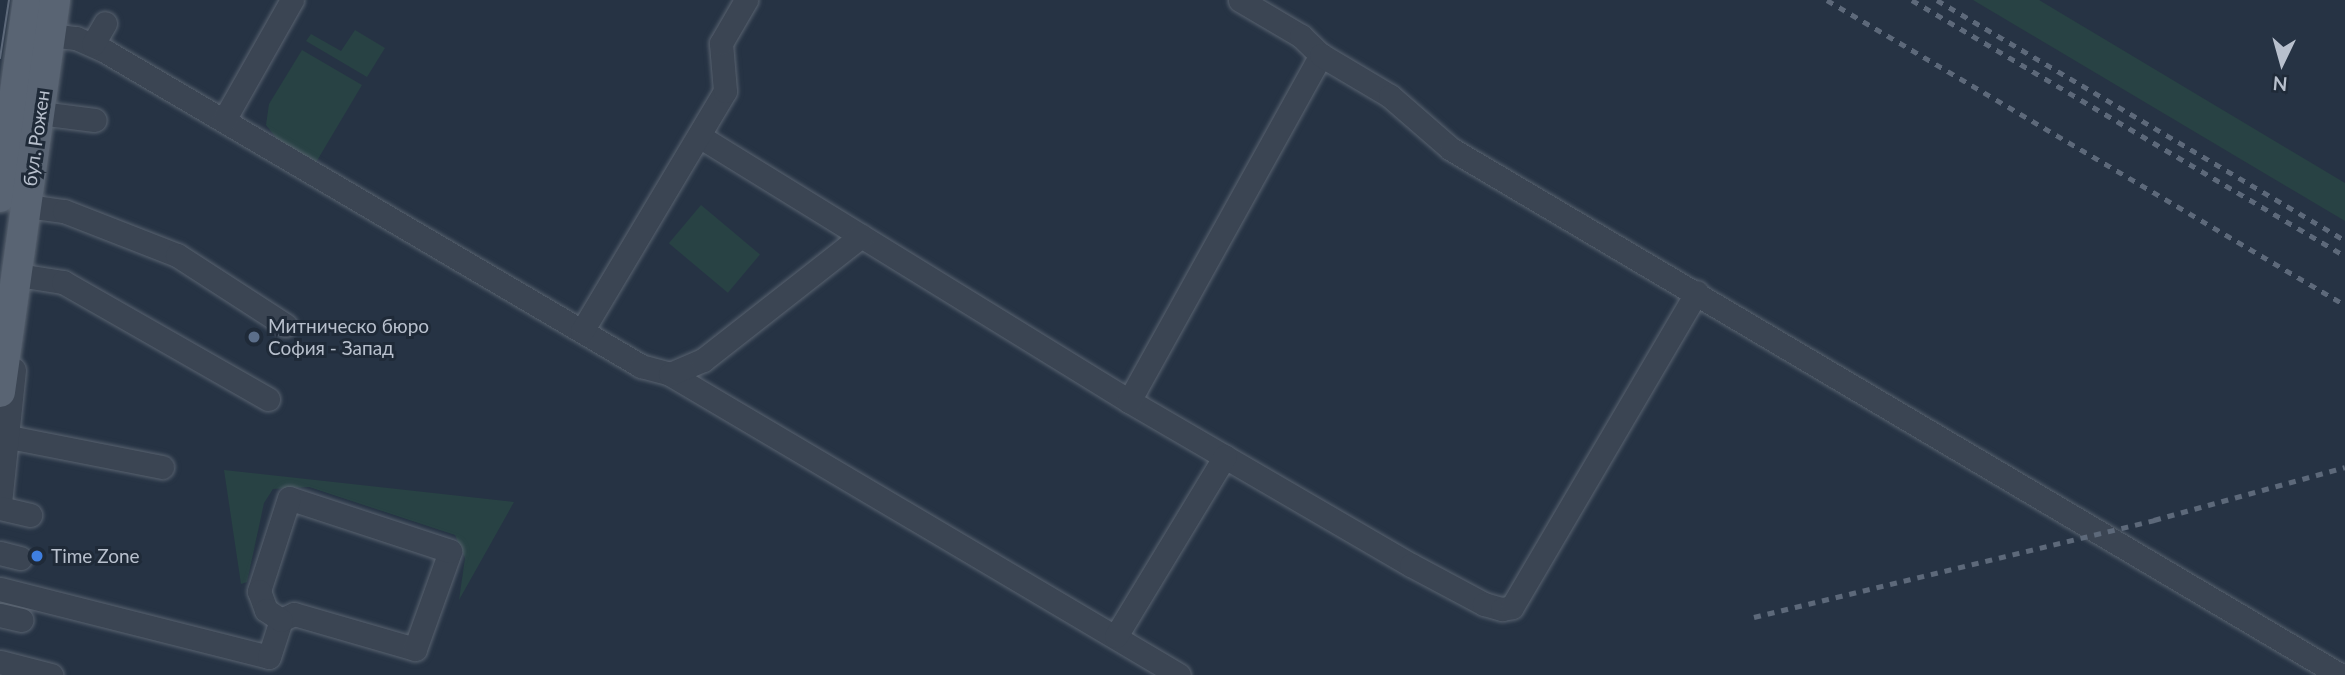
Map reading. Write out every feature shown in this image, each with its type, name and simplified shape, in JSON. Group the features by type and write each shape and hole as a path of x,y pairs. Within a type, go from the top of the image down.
{"main road":[{"name":"бул. Рожен","path":"0,392 18,275 14,201 28,0"},
{"name":"бул. Рожен","path":"14,201 40,113 55,0"}],"street":[{"path":"224,120 292,0"},
{"path":"582,331 725,91 721,43 746,0"},
{"path":"1240,0 1301,36 1321,55 1390,96 1451,149 1698,292 2340,675"},
{"path":"93,44 105,23"},
{"path":"50,35 93,44 641,366 670,374 1179,675"},
{"path":"1129,401 1321,55"},
{"path":"40,113 95,120"},
{"path":"699,136 1129,401 1484,604 1511,607 1698,292"},
{"path":"14,201 64,211 177,255 285,325"},
{"path":"670,374 703,360 861,236"},
{"path":"18,275 63,282 86,292 268,399"},
{"name":"бул. Рожен","path":"0,505 9,436 18,275"},
{"path":"9,436 162,467"},
{"path":"1115,636 1225,457"},
{"path":"0,589 267,666 281,620 294,614 415,649 450,551 289,499 259,591 266,610 281,620"},
{"path":"0,505 30,515"},
{"path":"0,662 51,675"}],"green space":[{"path":"1973,0 2039,0 2345,183 2345,221"},
{"path":"355,30 385,48 367,77 306,41 311,34 341,51"},
{"path":"302,50 362,85 315,164 281,144 266,125 269,104"},
{"path":"701,205 760,254 728,293 669,243"},
{"path":"224,470 514,502 459,600 465,558 455,535 309,487 273,489 264,503 247,582 241,584"}],"tram line":[{"path":"0,58 9,0"}],"railway":[{"path":"1827,0 2345,305"},
{"path":"1912,0 2345,256"},
{"path":"1937,0 2345,240"},
{"path":"1754,617 2154,520 2345,467"}],"place":[{"name":"Митническо бюро София - Запад","path":"254,337"},
{"name":"Time Zone","path":"37,556"}]}
